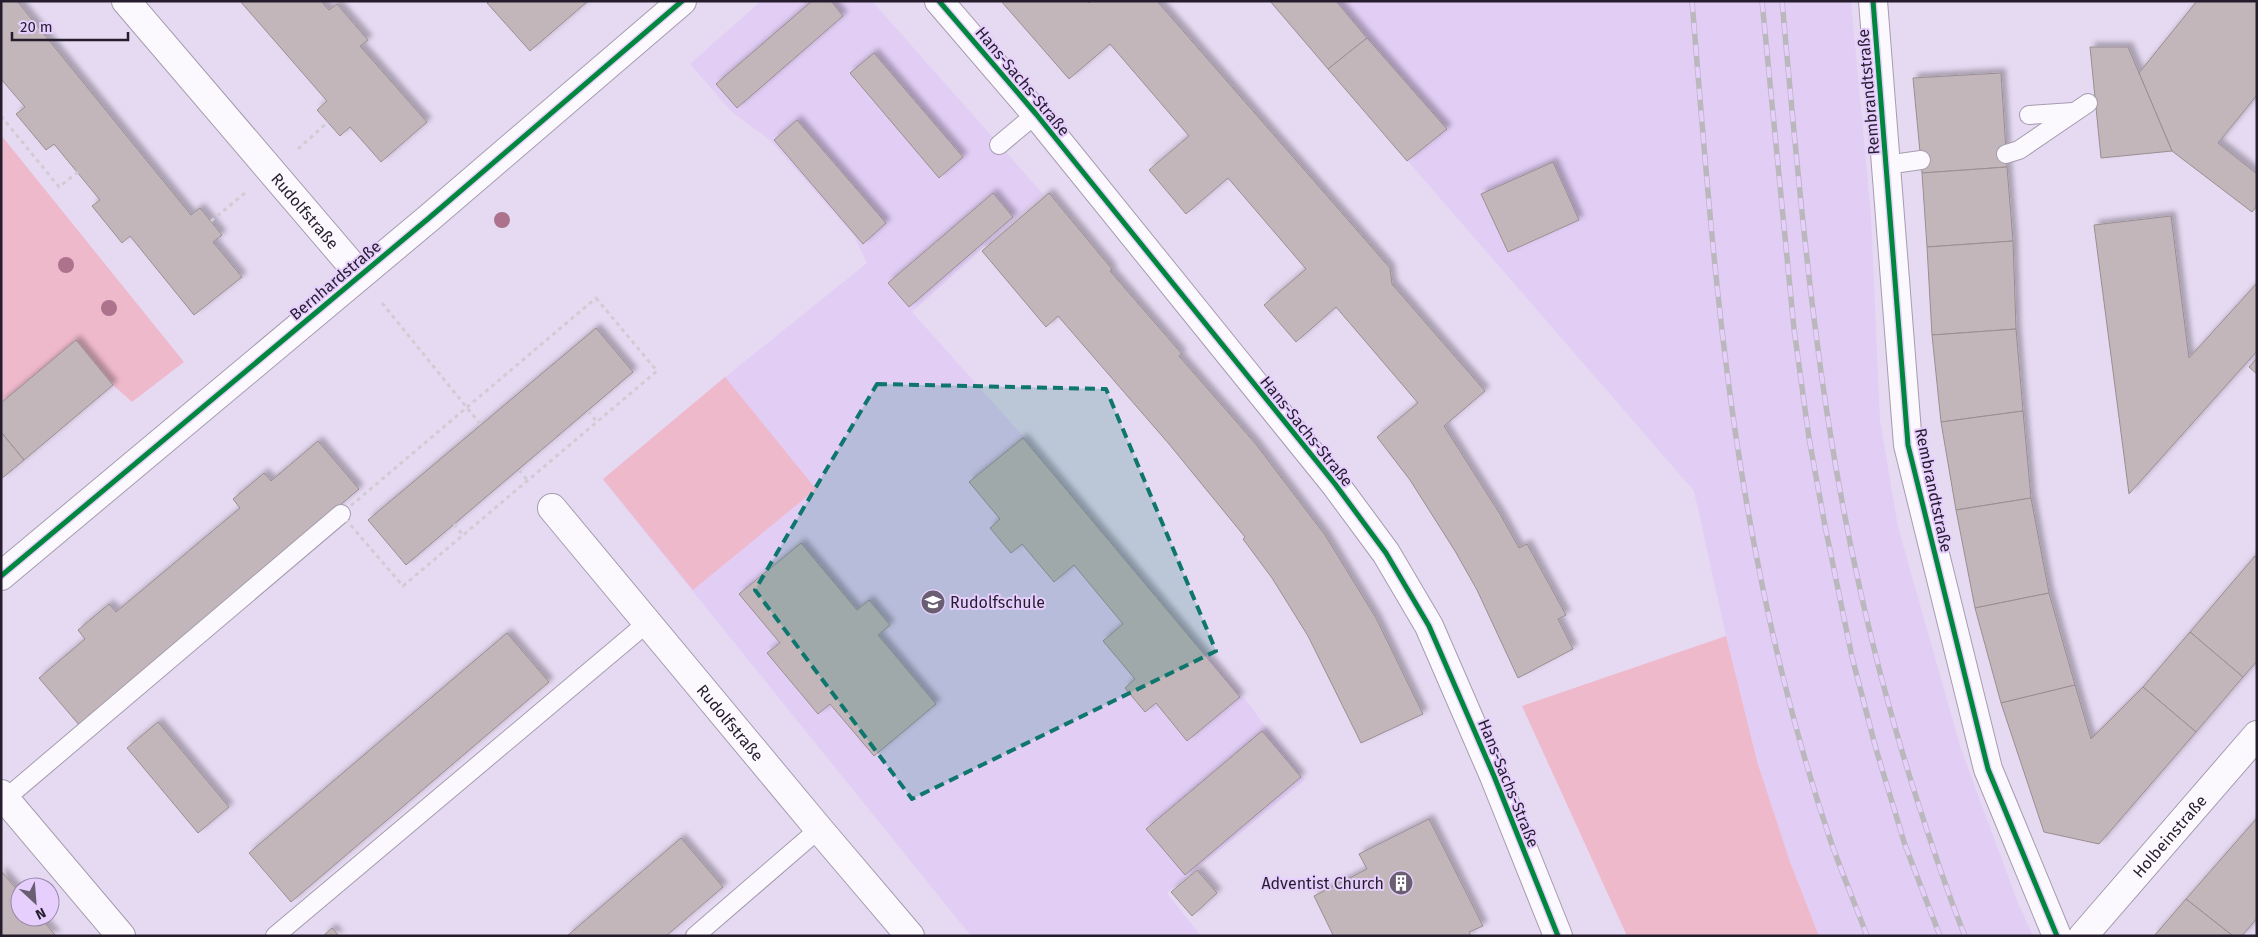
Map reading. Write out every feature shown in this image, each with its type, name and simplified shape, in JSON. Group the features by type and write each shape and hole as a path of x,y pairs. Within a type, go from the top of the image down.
{"street":[{"name":"Rudolfstraße","path":"126,1 360,275"},
{"name":"Bernhardstraße","path":"1,576 360,275 682,1"},
{"name":"Hans-Sachs-Straße","path":"939,1 1036,114 1335,484 1386,553 1429,626 1494,776 1558,936"},
{"name":"Rembrandtstraße","path":"1873,1 1908,445 1988,769 2057,936"},
{"name":"Rudolfstraße","path":"552,508 910,936"},
{"name":"Holbeinstraße","path":"2083,936 2257,735"},
{"path":"3,796 121,936"}],"lane":[{"path":"2006,154 2019,150 2082,108 2029,116"},
{"path":"999,145 1036,114"},
{"path":"1886,165 1921,160"},
{"path":"3,796 341,514"},
{"path":"275,936 647,623"},
{"path":"694,936 819,829"}],"path":[{"path":"1,116 59,187 78,172"},
{"path":"360,275 481,425"},
{"path":"596,298 657,371 403,586 341,514 467,408 596,298"},
{"path":"588,411 597,422"},
{"path":"454,524 463,535"}],"highlighted area":[{"path":"877,384 1106,389 1216,651 912,799 755,590"}],"shaded area":[{"name":"Rudolfschule","path":"761,1 872,1 1043,194 912,312 1023,436 1245,699 1305,780 1167,893 1201,936 971,936 603,480 719,382 867,263 854,236 771,141 732,112 690,64"},
{"path":"1269,1 1851,1 1871,215 1880,420 1898,527 1961,749 2018,903 2033,936 1819,936 1790,863 1757,761 1726,636 1694,491"},
{"path":"1,135 184,362 132,402 113,385 76,341 1,403"},
{"path":"725,377 816,489 693,590 603,479"},
{"path":"1726,636 1757,761 1790,862 1819,936 1627,936 1522,706"}],"building":[{"path":"1,1 17,1 191,215 200,208 222,235 213,242 242,277 194,315 130,236 122,243 92,206 100,200 54,144 46,150 16,114 25,107 1,79"},
{"path":"240,1 321,1 329,10 337,4 368,40 360,46 427,122 381,162 350,127 340,136 317,110 327,101"},
{"path":"490,1 588,1 530,51 487,3"},
{"path":"812,1 831,1 843,16 737,108 716,84"},
{"path":"1001,1 1087,1 1089,3 1091,1 1157,1 1390,268 1392,284 1485,391 1444,426 1500,514 1519,548 1527,544 1566,615 1558,619 1573,649 1518,678 1477,590 1455,551 1410,480 1377,437 1418,403 1336,307 1296,342 1264,305 1306,269 1228,178 1186,214 1149,170 1189,136 1110,44 1069,79"},
{"path":"1270,1 1336,1 1367,38 1328,69"},
{"path":"2197,1 2257,1 2257,95 2218,143 2257,174 2257,206 2252,212 2172,151 2139,73"},
{"path":"1367,38 1447,129 1407,161 1328,69"},
{"path":"2090,47 2128,47 2172,151 2101,158"},
{"path":"874,53 963,157 939,178 850,73"},
{"path":"2001,73 2007,167 1922,173 1913,78"},
{"path":"797,120 886,223 863,244 774,140"},
{"path":"1553,162 1579,220 1508,252 1481,194"},
{"path":"2007,167 2013,241 1927,247 1922,173"},
{"path":"993,193 1013,217 909,307 888,283"},
{"path":"1049,193 1112,269 1110,271 1182,354 1179,356 1255,443 1325,535 1376,618 1423,714 1361,743 1308,636 1272,578 1243,539 1245,537 1169,444 1058,316 1046,327 982,251"},
{"path":"2171,216 2189,358 2257,283 2257,351 2129,494 2094,225"},
{"path":"2013,241 2016,329 1932,335 1927,247"},
{"path":"596,328 633,372 406,565 368,520"},
{"path":"2016,329 2023,411 1941,422 1932,335"},
{"path":"76,340 113,385 24,460 1,432 1,403"},
{"path":"2257,358 2257,374 2249,367"},
{"path":"2023,411 2031,498 1956,510 1941,422"},
{"path":"1,432 24,460 1,479"},
{"path":"1023,438 1240,697 1187,741 1156,703 1145,712 1125,688 1135,679 1103,641 1123,624 1074,565 1054,582 1022,544 1011,553 990,528 1000,519 969,482"},
{"path":"318,441 359,489 80,726 39,678 85,639 78,630 109,604 116,612 240,508 233,499 264,473 271,481"},
{"path":"2031,498 2049,593 1975,608 1956,510"},
{"path":"801,543 857,610 869,600 890,625 878,635 936,704 874,756 830,704 818,714 767,653 780,643 739,594"},
{"path":"2255,556 2257,558 2257,661 2243,677 2190,632"},
{"path":"2049,593 2075,685 2001,703 1975,608"},
{"path":"2190,632 2243,677 2196,732 2143,687"},
{"path":"507,633 549,682 291,902 249,853"},
{"path":"2075,685 2091,739 2143,687 2196,732 2099,844 2044,832 2001,703"},
{"path":"158,722 229,807 198,833 127,748"},
{"path":"1262,731 1301,777 1185,875 1146,829"},
{"path":"2257,818 2257,918 2242,936 2233,936 2186,899"},
{"name":"Adventist Church","path":"1429,819 1483,926 1469,932 1471,936 1331,936 1333,935 1314,896 1367,869 1359,854"},
{"path":"681,838 723,887 666,936 567,936"},
{"path":"1197,870 1217,893 1192,916 1171,892"},
{"path":"1,871 10,881 10,927 48,927 56,936 1,936"},
{"path":"2186,899 2233,936 2154,936"},
{"path":"332,928 339,936 323,936"}],"railway":[{"path":"1692,1 1718,294 1732,411 1749,516 1767,610 1802,750 1831,842 1867,936"},
{"path":"1762,1 1794,329 1809,438 1825,526 1852,657 1876,749 1905,845 1940,936"},
{"path":"1782,1 1810,285 1823,387 1844,509 1856,570 1885,691 1920,809 1941,873 1965,936"}],"cycle path":[{"path":"1,576 429,218 682,1"},
{"path":"939,1 1036,114 1335,484 1386,553 1429,626 1494,776 1558,936"},
{"path":"1873,1 1908,445 1988,769 2057,936"}],"place":[{"name":"Rudolfschule","path":"933,602"},
{"name":"Adventist Church","path":"1401,883"}]}
